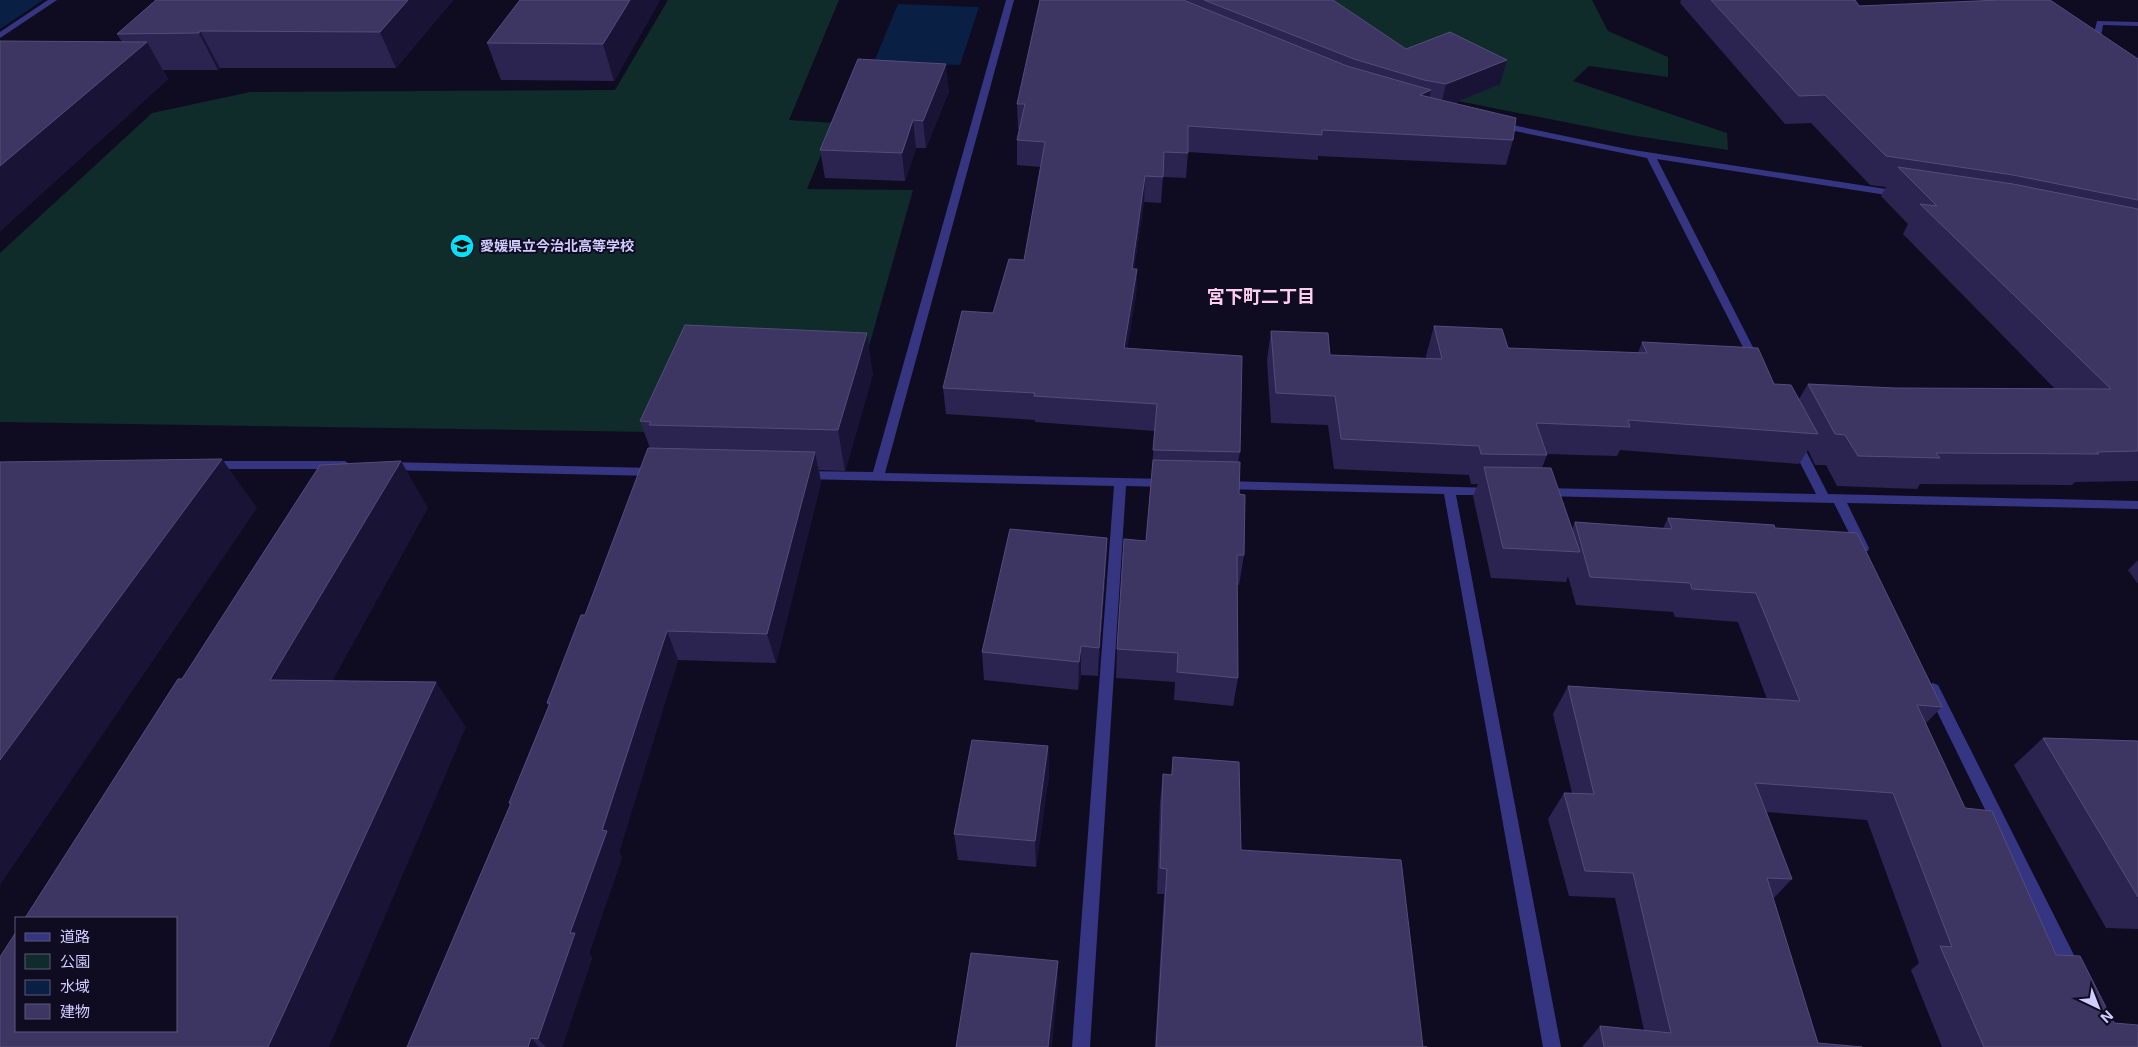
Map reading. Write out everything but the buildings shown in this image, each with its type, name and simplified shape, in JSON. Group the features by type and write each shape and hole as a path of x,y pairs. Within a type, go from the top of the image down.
{"street":[{"path":"0,36 53,0"},
{"path":"878,477 1010,0"},
{"path":"2114,49 2097,38 2100,23 2138,24"},
{"path":"1493,124 1651,156 1906,195"},
{"path":"1651,156 1762,375"},
{"path":"1793,437 1868,560"},
{"path":"197,465 354,465"},
{"path":"324,482 335,465"},
{"path":"374,466 666,472"},
{"path":"639,490 647,472"},
{"path":"791,475 1180,484"},
{"path":"1081,1047 1120,482"},
{"path":"1210,484 1508,491"},
{"path":"1449,490 1552,1047"},
{"path":"1528,492 2138,505"},
{"path":"1926,675 2080,985"}],"green space":[{"name":"愛媛県立今治北高等学校","path":"668,0 839,0 789,120 834,123 807,189 913,190 866,357 681,349 649,432 0,422 0,253 152,113 250,92 615,90"},
{"path":"1316,0 1592,0 1608,31 1668,57 1668,77 1589,66 1573,81 1727,133 1728,150 1630,135 1438,97"}],"water":[{"path":"0,0 43,0 0,29"},
{"path":"898,4 979,7 960,65 874,62"}],"place":[{"name":"愛媛県立今治北高等学校","path":"462,246"}],"district":[{"name":"宮下町二丁目","path":"1261,297"}]}
